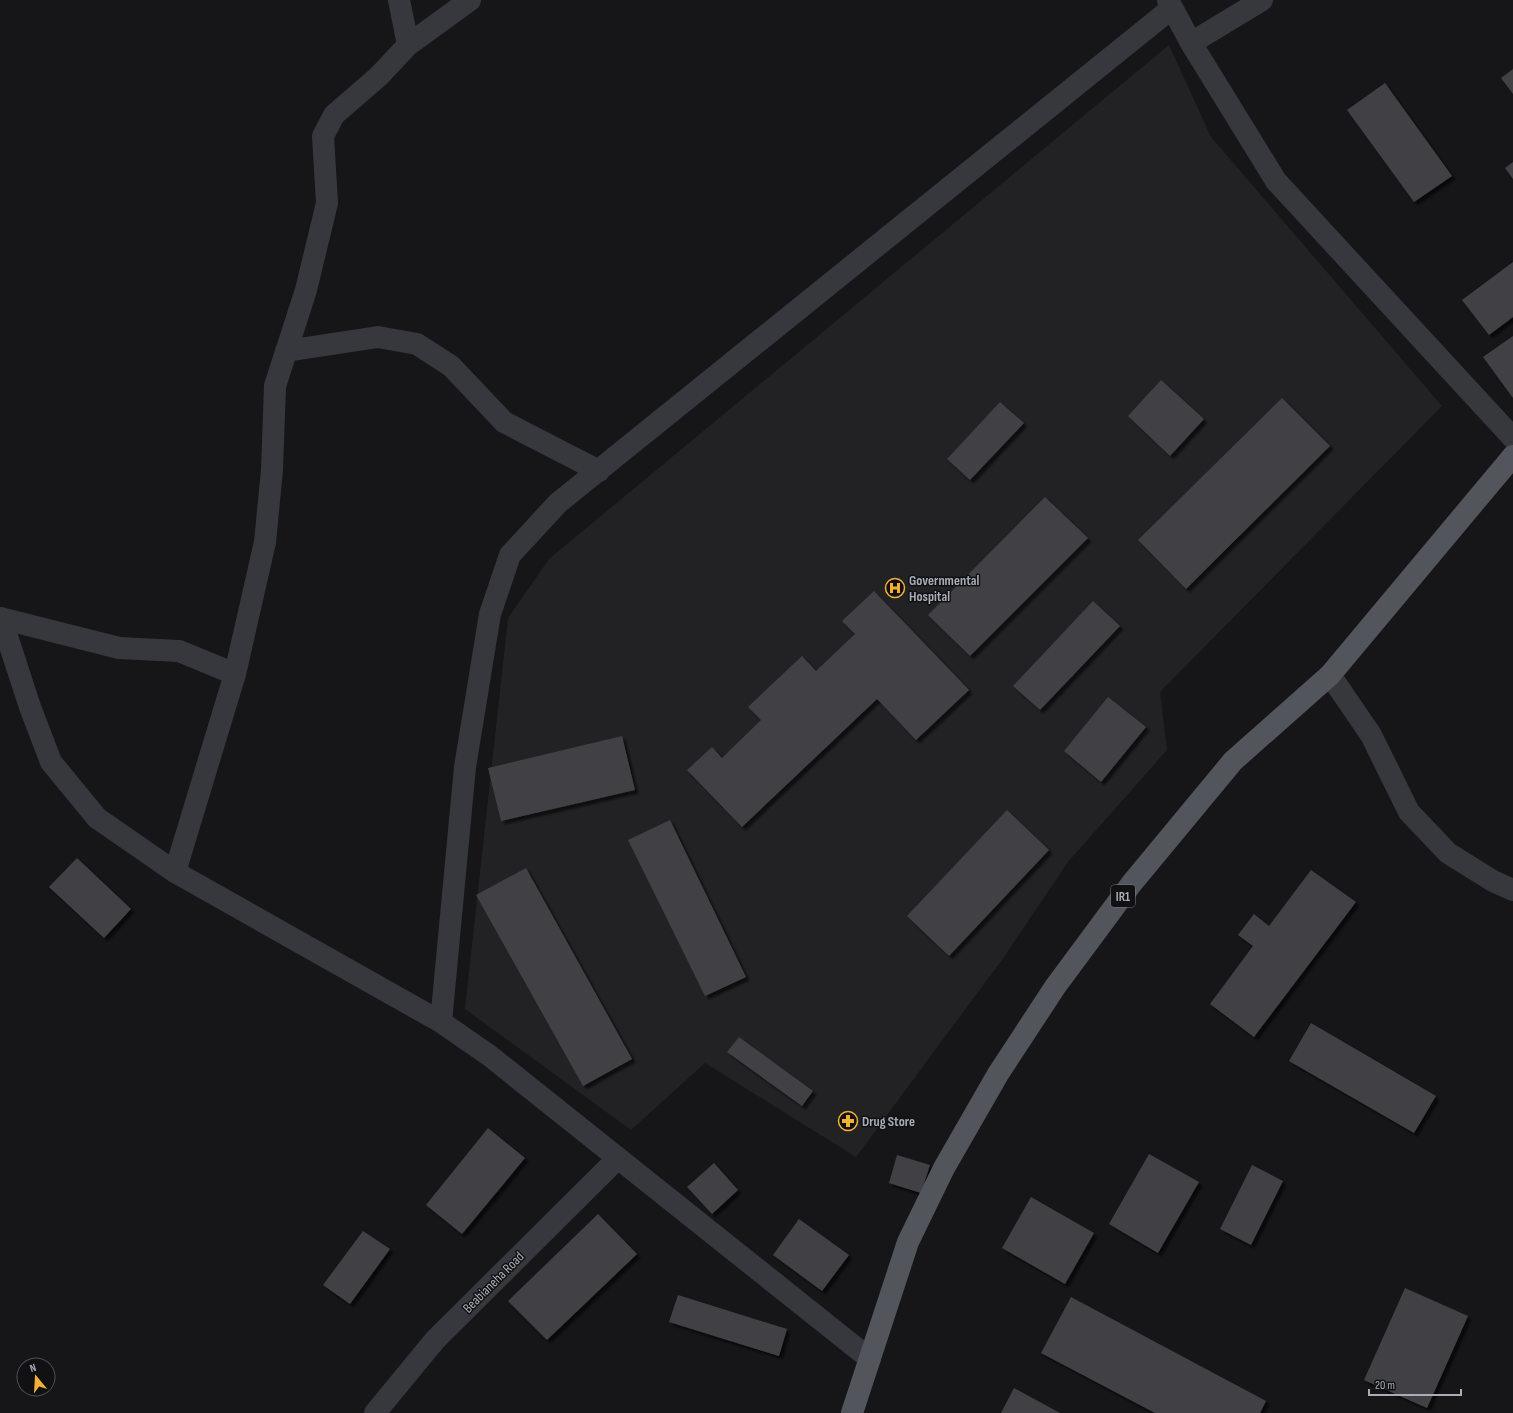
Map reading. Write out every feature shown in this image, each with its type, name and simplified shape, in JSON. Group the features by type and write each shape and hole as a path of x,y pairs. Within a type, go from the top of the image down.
{"main road":[{"name":"IR1","path":"852,1413 908,1242 944,1168 998,1074 1055,987 1132,883 1233,761 1330,675 1513,456"}],"street":[{"path":"399,0 408,46"},
{"path":"175,872 234,674 264,542 272,470 275,386 306,290 327,203 323,136 334,115 379,76 408,46 470,0"},
{"path":"1191,43 1262,0"},
{"path":"441,1022 465,767 490,614 510,555 558,503 1170,4 1191,43 1276,181 1513,438"},
{"path":"286,351 378,337 417,344 451,366 504,422 599,471"},
{"path":"1,618 119,648 179,650 234,674"},
{"path":"1,618 30,707 51,762 97,818 175,872 441,1022 490,1056 870,1359"},
{"path":"1330,675 1371,735 1409,812 1448,853 1493,881 1513,890"},
{"name":"Beabianeha Road","path":"375,1413 435,1340 618,1158"}],"shaded area":[{"name":"Governmental Hospital","path":"1169,45 1211,137 1442,406 1160,692 1167,750 1068,862 1004,957 856,1157 705,1063 631,1130 465,1009 508,618 549,559"}],"building":[{"path":"1513,69 1513,94 1501,78"},
{"path":"1385,83 1452,176 1414,202 1347,110"},
{"path":"1513,162 1513,179 1505,168"},
{"path":"1513,262 1513,317 1489,335 1462,300"},
{"path":"1513,336 1513,398 1483,357"},
{"path":"1161,380 1204,419 1170,456 1128,416"},
{"path":"1282,398 1330,446 1186,589 1138,540"},
{"path":"1000,402 1024,423 970,480 947,459"},
{"path":"1045,497 1088,538 970,656 928,615"},
{"path":"874,591 969,690 916,740 877,699 742,827 687,770 712,747 722,758 761,720 748,707 802,656 816,671 855,634 842,621"},
{"path":"1093,601 1120,626 1040,710 1013,686"},
{"path":"1108,697 1146,727 1101,782 1064,751"},
{"path":"622,736 635,790 501,821 488,768"},
{"path":"1007,810 1049,850 949,956 907,916"},
{"path":"670,820 746,977 705,996 628,840"},
{"path":"77,858 131,909 104,938 49,887"},
{"path":"526,868 632,1059 583,1086 476,895"},
{"path":"1311,870 1356,902 1254,1037 1210,1004 1253,946 1238,935 1254,914 1269,926"},
{"path":"1311,1023 1436,1096 1414,1133 1289,1061"},
{"path":"739,1037 813,1091 802,1106 727,1052"},
{"path":"488,1128 525,1158 462,1234 426,1205"},
{"path":"1149,1154 1199,1182 1158,1253 1109,1224"},
{"path":"897,1155 930,1165 921,1193 889,1183"},
{"path":"714,1163 738,1190 712,1214 687,1187"},
{"path":"1252,1165 1283,1181 1251,1245 1220,1229"},
{"path":"1031,1197 1094,1233 1065,1284 1002,1248"},
{"path":"598,1214 637,1254 547,1340 508,1301"},
{"path":"799,1219 849,1255 822,1291 773,1255"},
{"path":"363,1231 390,1249 350,1304 323,1285"},
{"path":"1405,1288 1468,1316 1427,1408 1364,1380"},
{"path":"678,1295 787,1329 779,1356 669,1322"},
{"path":"1071,1297 1266,1401 1260,1413 1155,1413 1041,1353"},
{"path":"1014,1388 1060,1413 1001,1413"}],"place":[{"name":"Governmental Hospital","path":"895,588"},
{"name":"Drug Store","path":"848,1121"}]}
